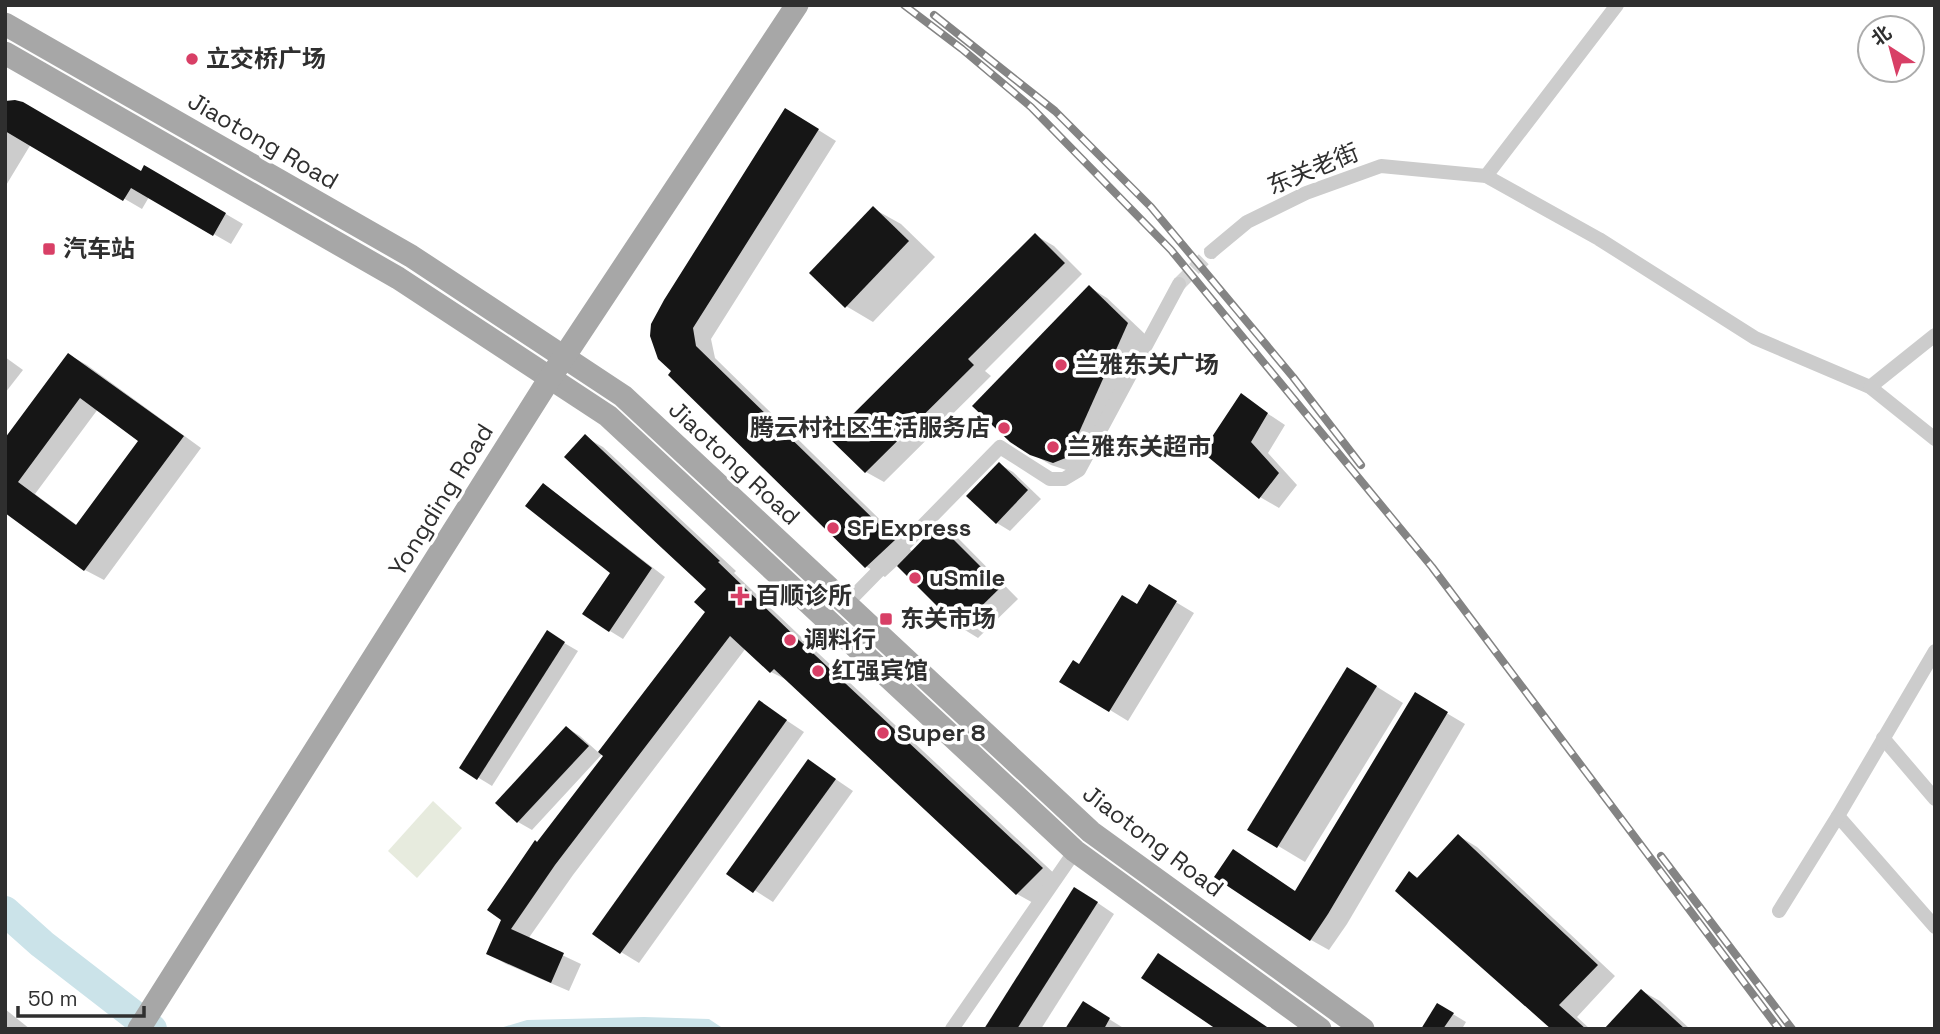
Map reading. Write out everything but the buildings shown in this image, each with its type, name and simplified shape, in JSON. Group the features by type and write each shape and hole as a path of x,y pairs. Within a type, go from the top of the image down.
{"main road":[{"name":"Yongding Road","path":"139,1029 550,378 797,5"},
{"name":"Jiaotong Road","path":"5,24 411,256 623,396 1091,832 1363,1029"},
{"name":"Jiaotong Road","path":"5,53 398,278 608,416 1075,851 1321,1029"}],"street":[{"path":"1617,5 1486,176 1599,239 1755,338 1870,387 1935,439"},
{"name":"东关老街","path":"1211,253 1247,222 1306,193 1381,166 1486,176"},
{"path":"846,604 1000,447 1050,479 1064,479 1079,470 1179,284"},
{"path":"1870,387 1935,335"},
{"path":"1779,911 1935,651"},
{"path":"1884,738 1935,799"},
{"path":"1838,816 1935,927"},
{"path":"952,1029 1075,851"}],"shaded area":[{"path":"433,801 462,828 417,878 388,851"}],"water":[{"path":"644,1017 709,1019 724,1029 497,1029 527,1020"}],"waterway":[{"path":"5,911 42,944 152,1029"}],"tunnel":[{"path":"1179,284 1211,252"}],"railway":[{"path":"904,5 1031,107 1171,250 1432,567 1779,1029"},
{"path":"934,15 1055,111 1151,207 1293,377 1361,465"},
{"path":"1661,856 1792,1029"}],"place":[{"name":"立交桥广场","path":"192,59"},
{"name":"汽车站","path":"49,249"},
{"name":"兰雅东关广场","path":"1061,365"},
{"name":"腾云村社区生活服务店","path":"1004,428"},
{"name":"兰雅东关超市","path":"1053,447"},
{"name":"SF Express","path":"833,528"},
{"name":"uSmile","path":"915,578"},
{"name":"百顺诊所","path":"740,596"},
{"name":"东关市场","path":"886,619"},
{"name":"调料行","path":"790,640"},
{"name":"红强宾馆","path":"818,671"},
{"name":"Super 8","path":"883,733"}]}
